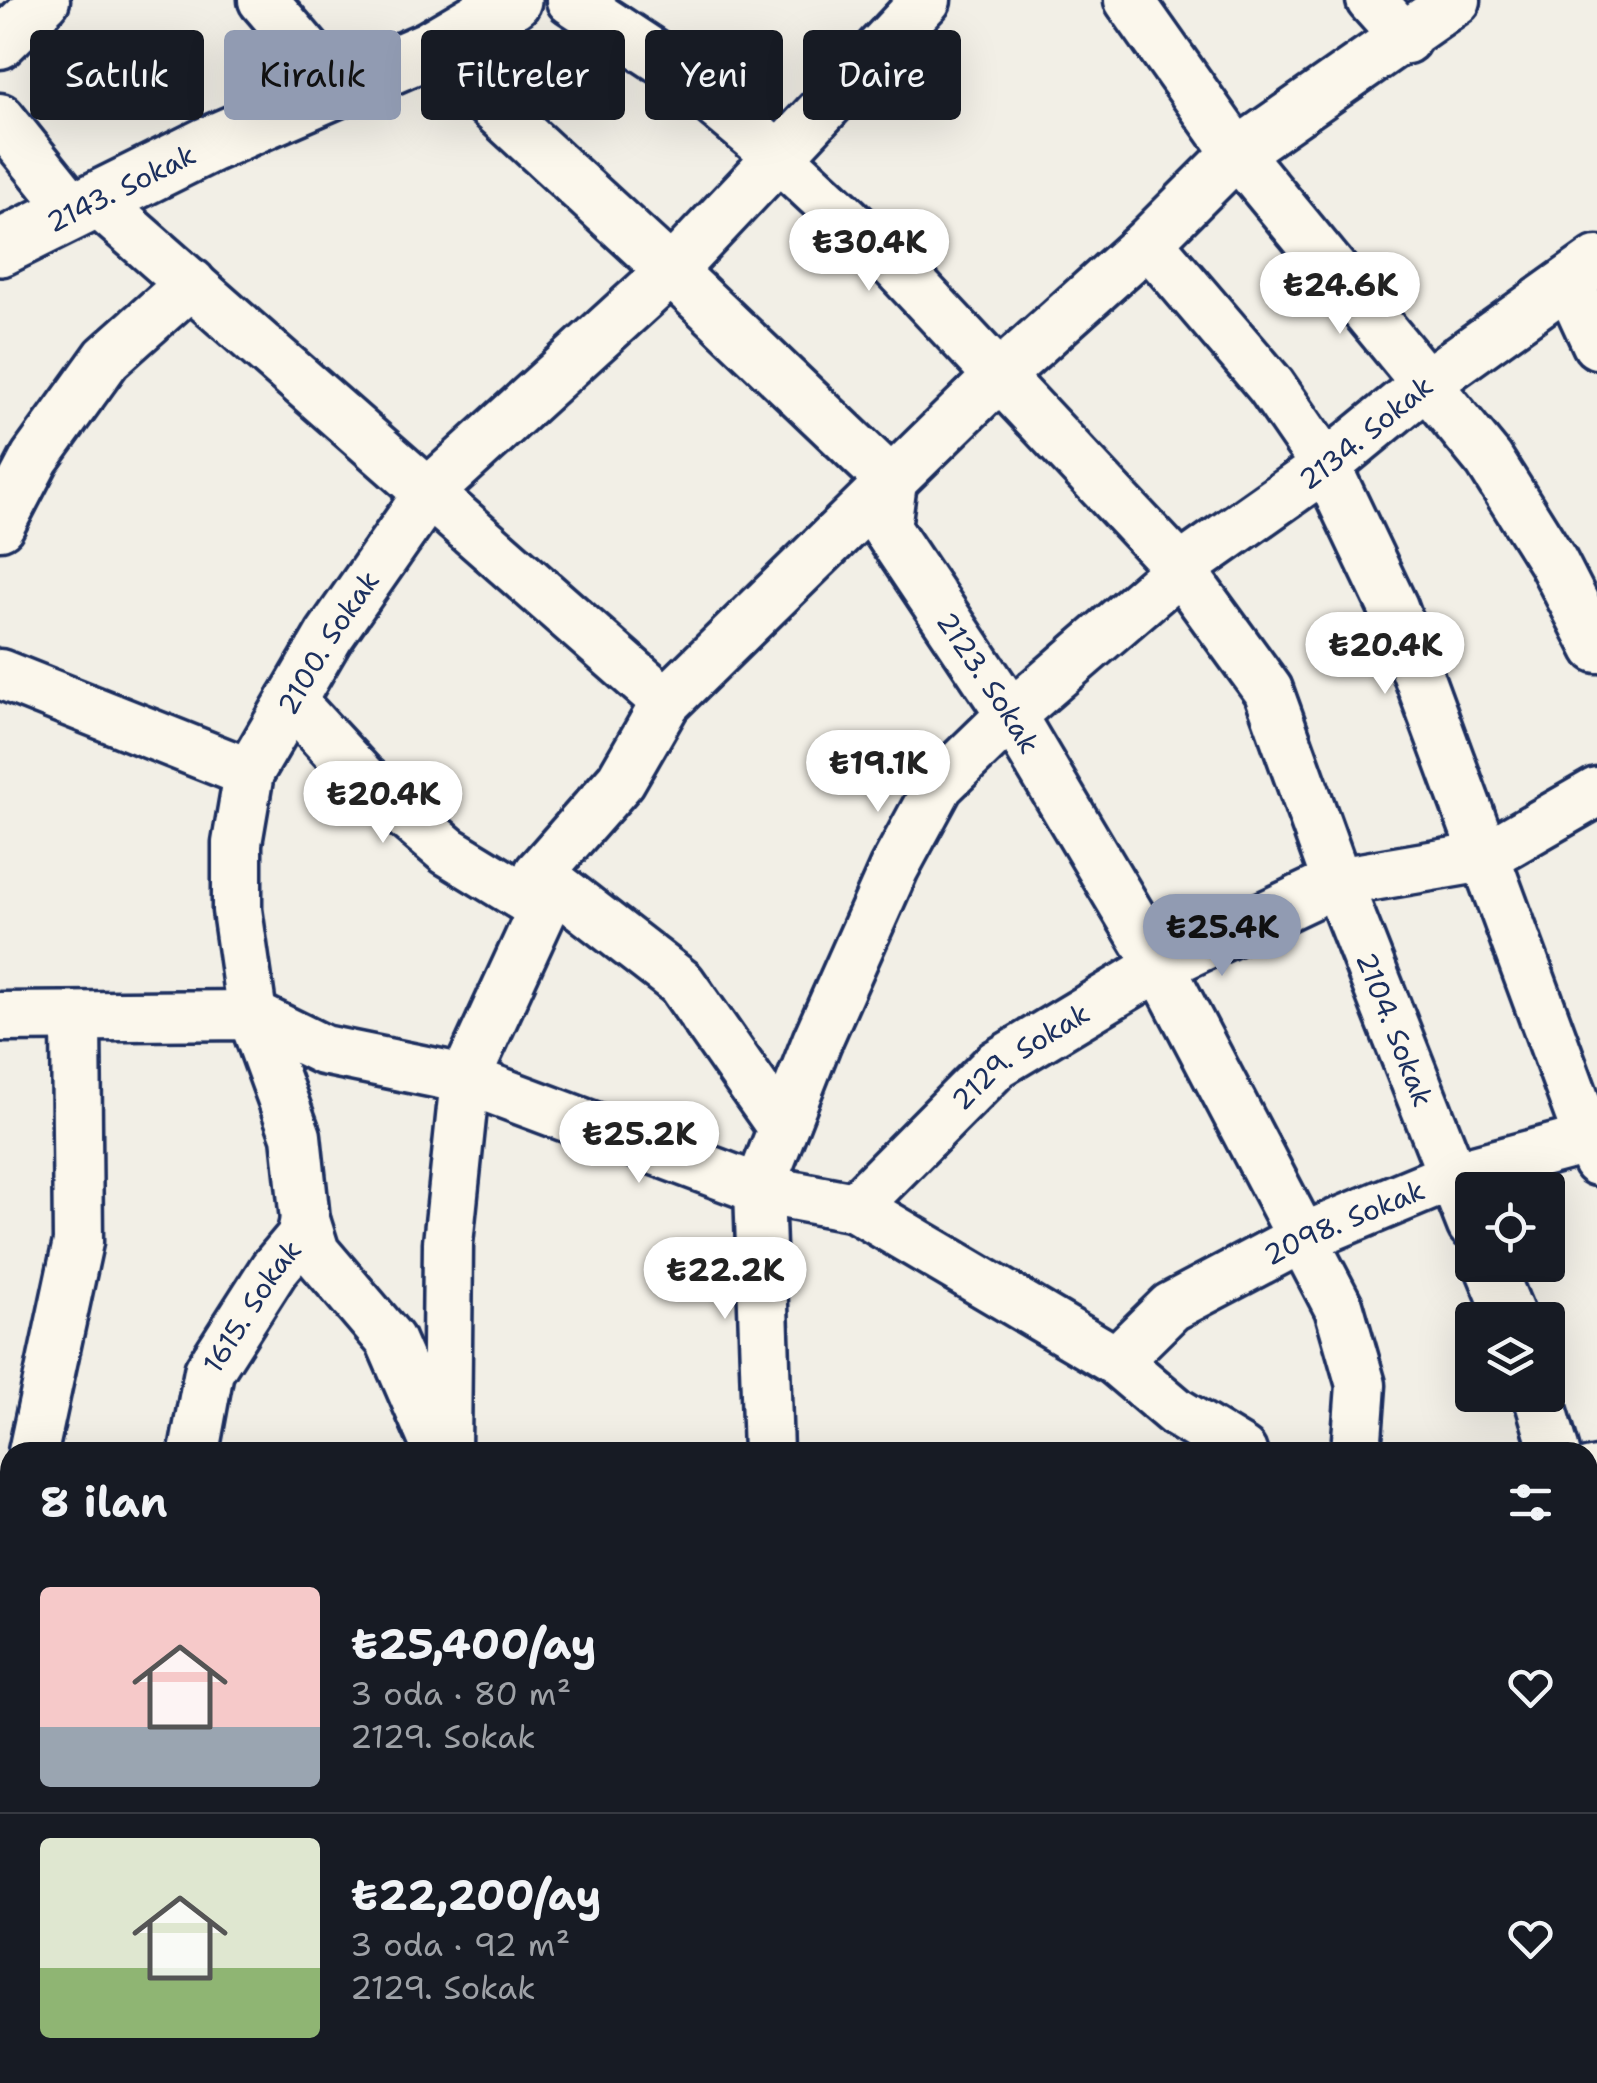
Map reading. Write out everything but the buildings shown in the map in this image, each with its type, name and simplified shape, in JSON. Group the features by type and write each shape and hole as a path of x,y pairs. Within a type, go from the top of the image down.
{"main road":[{"name":"2143. Sokak","path":"462,30 513,0"},
{"name":"2143. Sokak","path":"0,248 208,144 267,120"}],"street":[{"path":"0,44 45,0"},
{"path":"262,0 288,30"},
{"name":"2104. Sokak","path":"571,0 667,62 778,155 893,263 1180,569 1268,690 1337,882 1455,1183"},
{"name":"2100. Sokak","path":"437,1442 390,1340 315,1252 305,1220 296,1136 252,1015 237,910 237,843 249,774 378,560 430,491 671,270 926,0"},
{"path":"1129,0 1237,153 1428,382 1517,504 1554,562 1597,648"},
{"path":"1370,0 1406,39"},
{"path":"442,1442 448,1243 465,1079 541,891 621,780 666,702 1000,376 1148,242 1237,153 1406,39 1456,0"},
{"path":"0,118 84,205 191,283 666,702"},
{"path":"507,120 892,482"},
{"path":"1148,242 1271,386 1326,466 1394,607 1594,1146"},
{"path":"1583,272 1597,344"},
{"name":"2134. Sokak","path":"759,1189 781,1126 894,868 939,785 1011,715 1180,569 1326,466 1428,382 1583,272"},
{"path":"0,524 34,458 107,358 191,283"},
{"name":"2123. Sokak","path":"892,482 886,528 1011,715 1160,966 1339,1308 1361,1385 1357,1442"},
{"path":"0,674 249,774"},
{"path":"291,701 362,776 448,851 541,891 681,983 781,1126"},
{"name":"2129. Sokak","path":"855,1206 997,1064 1160,966 1337,882 1484,856 1597,792"},
{"path":"0,1017 76,1020 252,1015 323,1050 465,1079 759,1189 855,1206 1116,1361 1170,1432 1206,1442"},
{"path":"36,1442 78,1242 76,1020"},
{"name":"2098. Sokak","path":"1116,1361 1171,1307 1300,1238 1452,1176 1594,1146"},
{"path":"759,1189 768,1442"},
{"name":"1615. Sokak","path":"196,1442 208,1371 274,1268 301,1237 305,1220"},
{"path":"1543,1412 1552,1442"}]}
